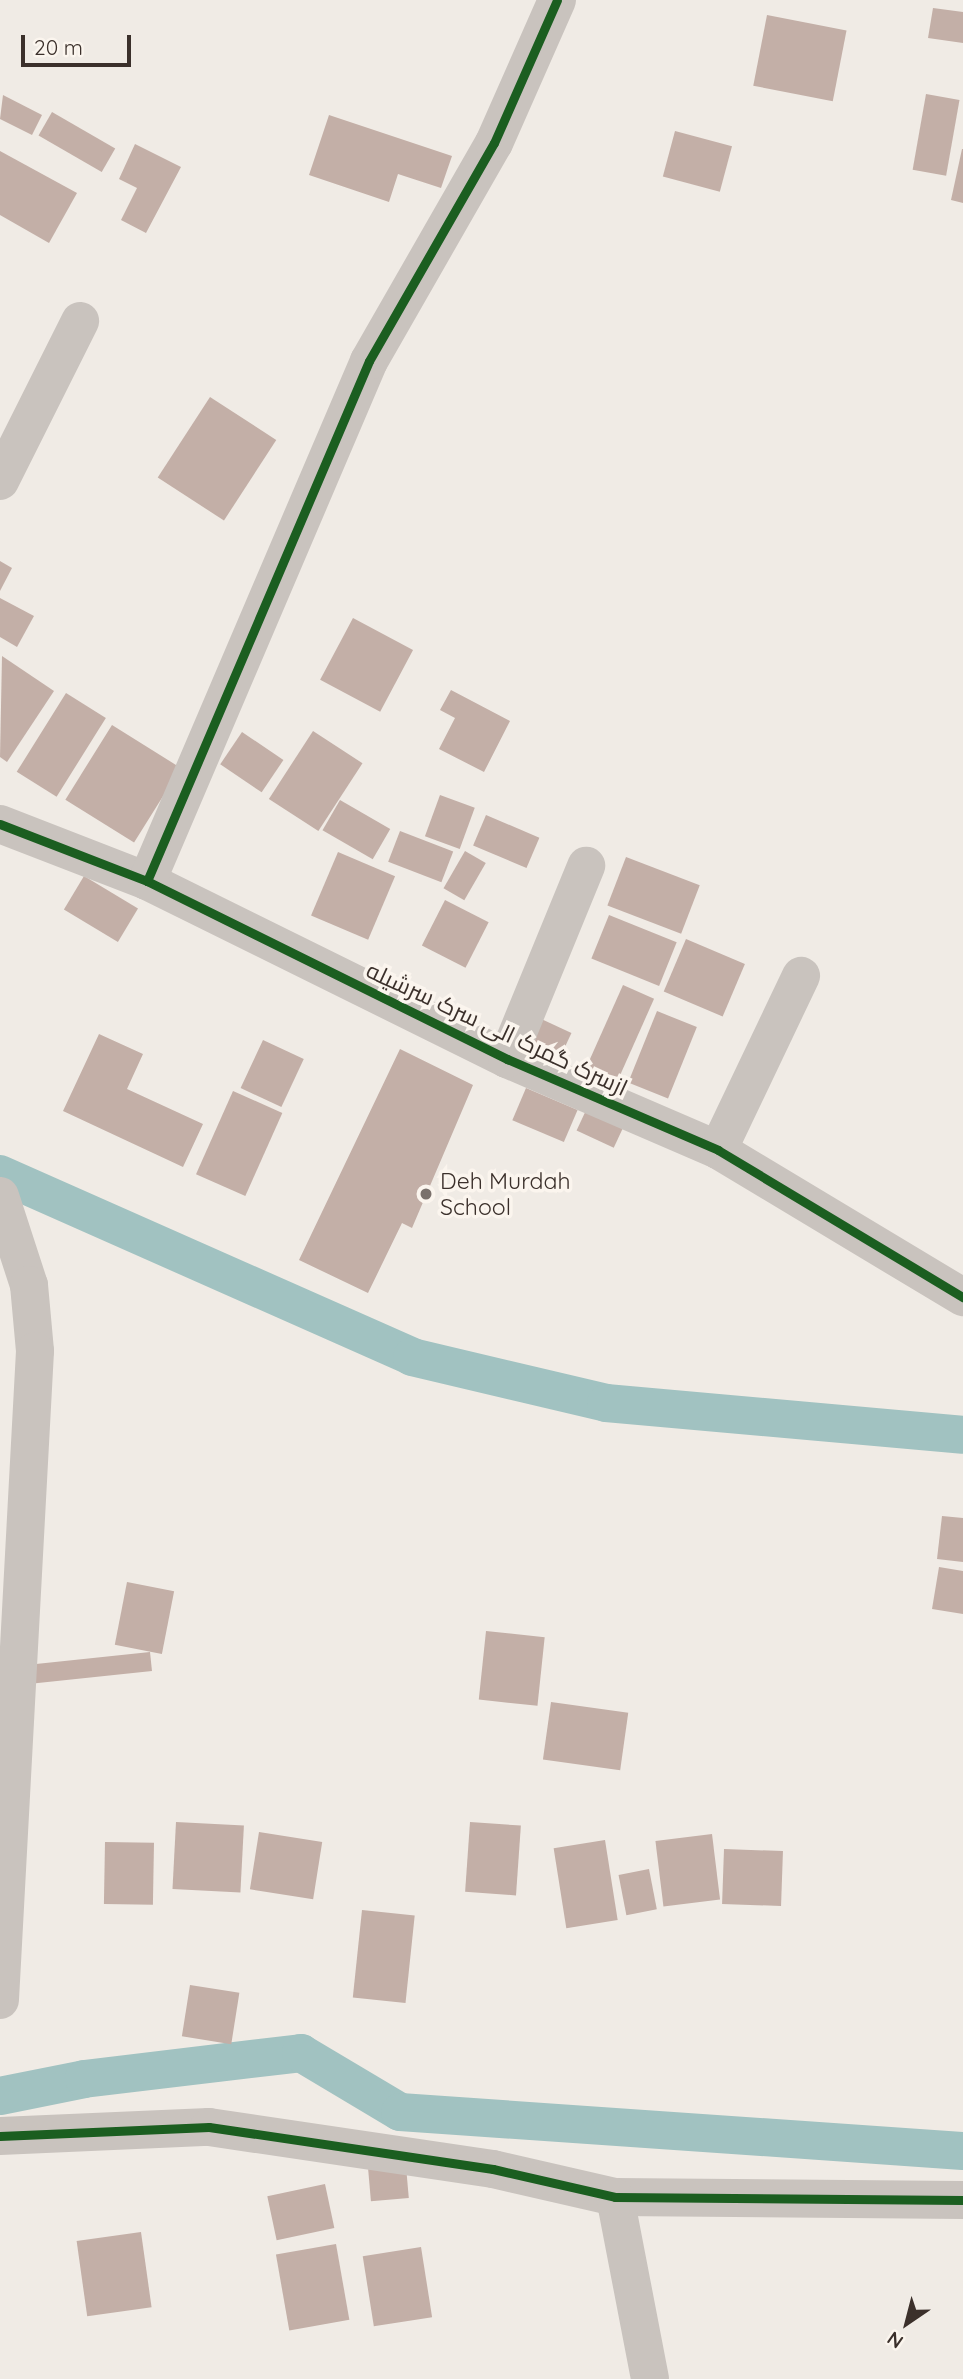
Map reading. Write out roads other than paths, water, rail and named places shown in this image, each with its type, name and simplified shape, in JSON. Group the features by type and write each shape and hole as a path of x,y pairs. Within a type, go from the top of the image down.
{"street":[{"path":"147,881 369,361 494,143 557,0"},
{"path":"0,481 80,321"},
{"name":"ازسرک گمرک الی سرک سرشیله","path":"0,824 147,881 507,1059 718,1150 963,1297"},
{"path":"507,1059 586,866"},
{"path":"718,1150 801,976"},
{"path":"0,1196 29,1285 35,1351 0,2000"},
{"path":"0,2136 209,2127 493,2169 615,2197 963,2200"},
{"path":"615,2197 650,2379"}],"waterway":[{"path":"0,1174 412,1357 606,1403 963,1435"},
{"path":"0,2096 84,2079 301,2053 400,2112 963,2151"}],"place":[{"name":"Deh Murdah School","path":"426,1194"}]}
